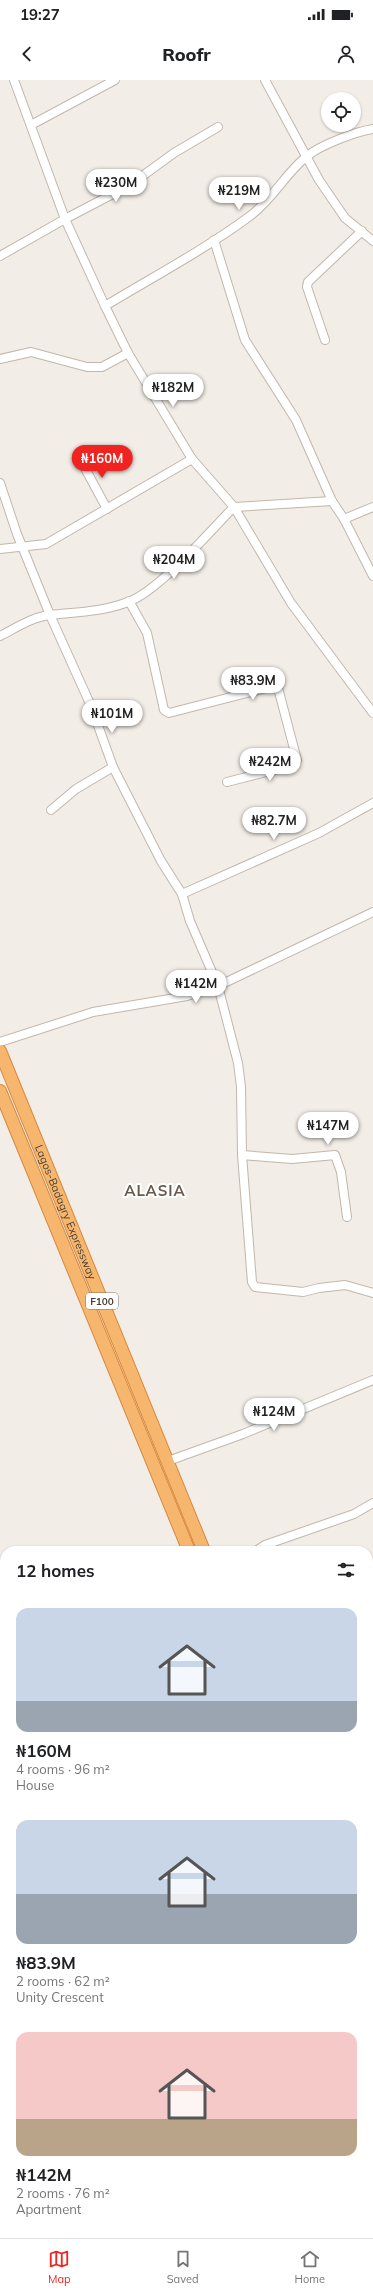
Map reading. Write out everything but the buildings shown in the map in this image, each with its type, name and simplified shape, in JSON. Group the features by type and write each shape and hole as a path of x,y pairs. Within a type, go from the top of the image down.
{"highway":[{"name":"Lagos-Badagry Expressway","path":"0,1051 202,1546"},
{"name":"Lagos-Badagry Expressway","path":"0,1091 187,1546"}],"street":[{"path":"14,80 65,219 128,353 192,459 234,507 291,603 373,713"},
{"path":"31,125 115,80"},
{"path":"265,80 319,180 345,218 373,241"},
{"path":"0,256 65,219 130,185 174,153 218,127"},
{"path":"105,306 214,240 250,216 271,198 306,156 354,132 373,129"},
{"path":"325,340 307,287 308,282 362,231"},
{"path":"214,240 245,340 296,420 332,501 344,519 373,576"},
{"path":"0,359 31,352 88,367 102,367 128,353"},
{"path":"80,459 106,509"},
{"path":"0,549 46,544 192,459"},
{"path":"0,483 50,615 90,706 113,767 161,861 182,894 190,922 218,986 241,1087 242,1155 253,1285 255,1287 303,1292 319,1288 345,1285 373,1293"},
{"path":"0,636 31,620 50,615 107,609 129,602 152,588 234,507 332,501"},
{"path":"344,519 373,507"},
{"path":"129,602 147,633 164,710 169,713 274,686 278,688 297,760 294,765 227,782"},
{"path":"51,810 76,789 113,767"},
{"path":"182,894 319,833 373,803"},
{"path":"0,1042 93,1012 187,996 218,986 373,912"},
{"path":"242,1155 292,1159 335,1155 341,1172 346,1217"},
{"path":"168,1461 243,1434 335,1394 373,1380"},
{"path":"264,1546 354,1514 373,1503"}],"district":[{"name":"ALASIA","path":"155,1190"}]}
